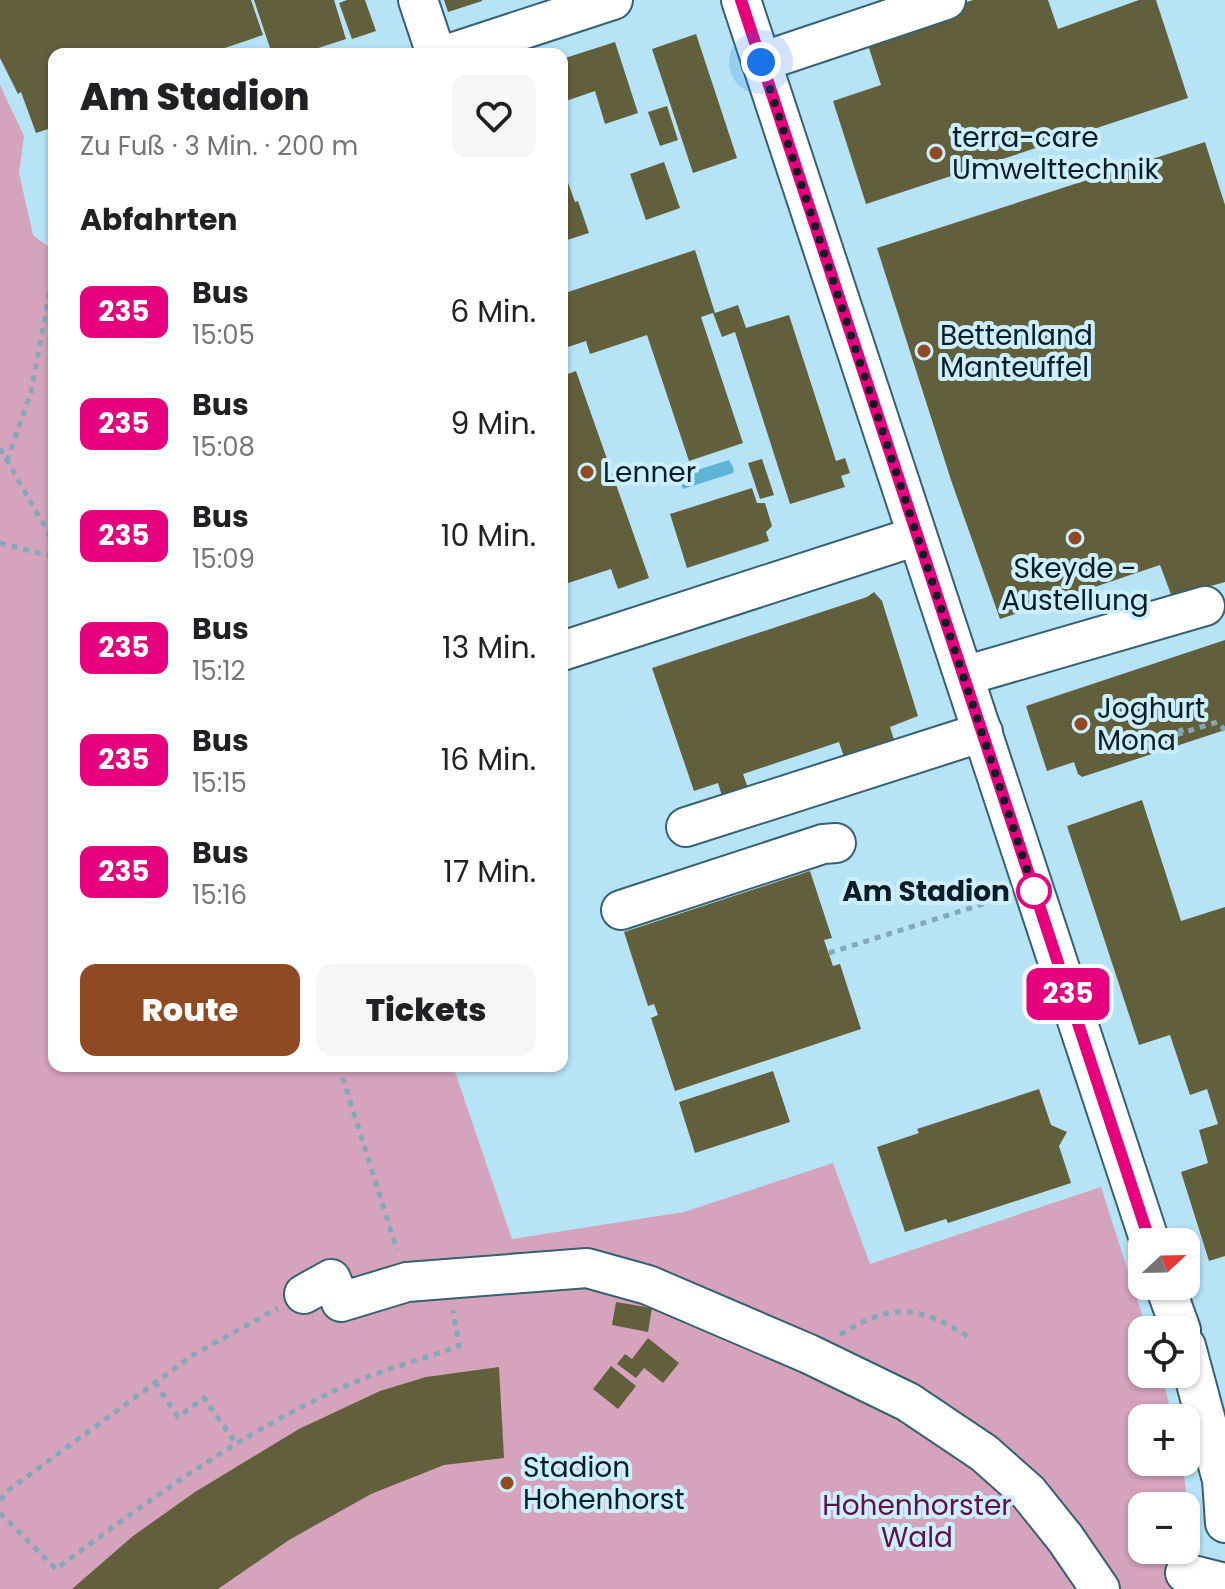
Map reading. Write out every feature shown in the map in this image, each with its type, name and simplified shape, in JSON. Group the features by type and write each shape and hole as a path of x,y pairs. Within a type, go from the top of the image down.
{"street":[{"path":"418,0 434,48"},
{"path":"466,48 613,0"},
{"path":"741,0 1145,1228"},
{"path":"761,62 946,0"},
{"path":"568,649 917,536"},
{"path":"964,676 1205,606"},
{"path":"686,827 983,732"},
{"path":"621,910 823,844 836,843"},
{"path":"304,1294 331,1279 341,1302 407,1282 587,1268 648,1285 809,1354 908,1402 984,1453 1028,1492 1100,1589"},
{"path":"1197,1388 1222,1480 1225,1523"},
{"path":"1185,1573 1225,1583"}],"path":[{"path":"7,461 31,392 48,301"},
{"path":"0,448 48,533"},
{"path":"1,542 48,555"},
{"path":"1143,746 1181,731 1217,722 1225,730"},
{"path":"829,953 1033,889"},
{"path":"341,1072 407,1282"},
{"path":"0,1513 56,1569 176,1480 237,1445 355,1382 459,1346 447,1277"},
{"path":"0,1500 10,1489 193,1355 304,1294"},
{"path":"809,1354 865,1319 894,1312 920,1311 948,1323 970,1338"},
{"path":"155,1382 178,1417 204,1398 237,1445"}],"green space":[{"name":"Hohenhorster Wald","path":"0,85 24,136 19,173 33,235 48,246 48,1072 455,1072 512,1239 684,1212 833,1163 870,1264 1101,1187 1128,1271 1128,1300 1137,1300 1142,1316 1128,1316 1128,1388 1165,1388 1169,1404 1128,1404 1128,1476 1184,1476 1186,1492 1128,1492 1128,1564 1191,1564 1191,1589 0,1589"}],"water":[{"path":"729,460 733,473 683,489 678,476"}],"building":[{"path":"0,0 251,0 263,35 225,48 48,48 48,129 36,133 21,92 18,94 0,58"},
{"path":"254,0 334,0 346,39 318,48 270,48"},
{"path":"365,0 376,31 352,39 339,3"},
{"path":"444,0 482,0 482,1 448,12"},
{"name":"terra-care Umwelttechnik","path":"973,0 1048,0 1058,29 1139,0 1156,0 1188,98 866,204 833,101 881,85 865,36"},
{"path":"696,34 737,158 693,173 652,49"},
{"path":"615,42 638,113 605,124 595,91 568,100 568,57"},
{"path":"667,106 678,140 660,146 648,112"},
{"path":"1205,142 1225,205 1225,582 1172,597 1160,565 1000,619 951,480 877,248"},
{"path":"664,162 680,208 646,220 630,174"},
{"path":"568,183 575,202 578,201 589,233 568,240"},
{"path":"695,250 715,313 738,305 746,328 789,315 836,461 845,458 850,473 841,476 845,487 790,504 735,332 722,337 713,313 701,317 743,443 689,461 647,335 590,354 586,341 568,347 568,292"},
{"name":"Lenner","path":"576,371 649,578 618,589 611,569 568,583 568,374"},
{"path":"762,459 774,495 760,499 748,463"},
{"path":"752,488 757,503 765,503 772,526 766,532 769,541 687,568 670,514"},
{"path":"874,592 882,601 918,716 890,727 895,743 845,760 839,742 743,774 749,791 723,799 718,783 694,791 652,668 867,597"},
{"path":"1225,640 1225,730 1082,777 1074,762 1047,771 1026,706"},
{"path":"1142,800 1181,921 1225,907 1225,1256 1209,1261 1181,1172 1208,1163 1199,1130 1218,1124 1207,1089 1190,1095 1170,1035 1139,1045 1067,826"},
{"path":"810,871 832,938 824,940 833,966 840,964 861,1029 675,1091 651,1018 658,1015 654,1004 648,1006 624,932"},
{"path":"773,1071 790,1122 695,1153 679,1102"},
{"path":"1039,1089 1051,1125 1067,1132 1059,1146 1071,1183 948,1223 946,1219 905,1232 877,1147 919,1133 917,1129"},
{"path":"616,1302 652,1308 648,1332 612,1325"},
{"path":"648,1338 679,1363 663,1383 644,1368 636,1378 617,1364 625,1354 632,1359"},
{"path":"611,1366 636,1386 618,1409 593,1389"},
{"path":"499,1367 504,1458 444,1465 371,1494 289,1540 218,1589 72,1589 133,1536 195,1492 299,1429 380,1391 426,1377"}],"bus line":[{"name":"235","path":"741,0 1145,1228"}],"place":[{"name":"terra-care Umwelttechnik","path":"936,153"},
{"name":"Bettenland Manteuffel","path":"924,351"},
{"name":"Lenner","path":"587,472"},
{"name":"Skeyde - Austellung","path":"1075,538"},
{"name":"Joghurt Mona","path":"1081,724"},
{"name":"Am Stadion","path":"1034,891"},
{"name":"Stadion Hohenhorst","path":"507,1483"}],"route":[{"path":"761,62 1034,891"}]}
